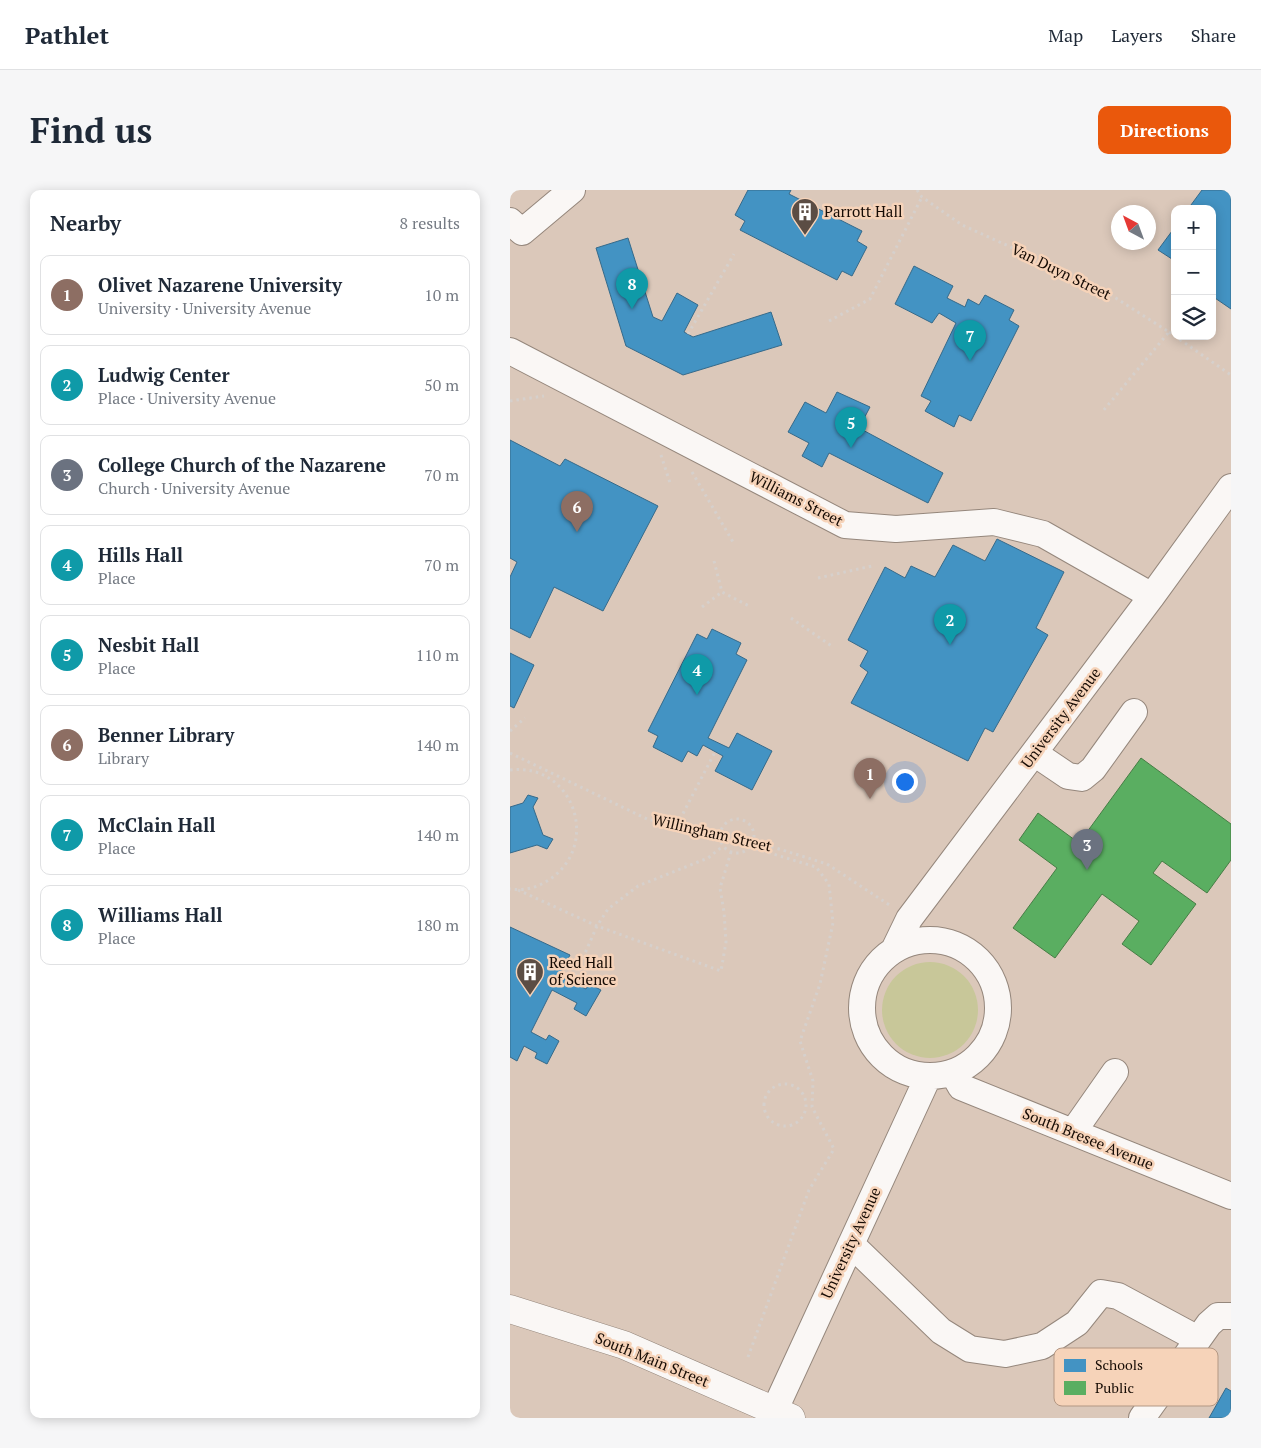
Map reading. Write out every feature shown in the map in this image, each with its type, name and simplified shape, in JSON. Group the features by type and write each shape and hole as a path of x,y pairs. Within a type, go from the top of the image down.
{"main road":[{"name":"South Main Street","path":"510,1309 624,1345 779,1415"}],"street":[{"path":"516,226 572,190"},
{"name":"Williams Street","path":"510,351 845,525 896,529 994,522 1043,534 1152,596"},
{"name":"University Avenue","path":"894,950 909,919 1152,596 1231,487"},
{"path":"1034,753 1068,776 1082,778 1092,769 1134,712"},
{"name":"University Avenue","path":"938,941 960,947 978,960 992,979 998,1001 997,1023 988,1044 973,1061 941,1075 907,1073 888,1062 873,1046 864,1026 862,1004 867,983 878,964 894,950 916,942 938,941"},
{"path":"1073,1132 1115,1072"},
{"name":"University Avenue","path":"779,1415 851,1244 941,1075"},
{"name":"South Bresee Avenue","path":"941,1075 961,1087 1231,1196"},
{"path":"851,1244 941,1331 970,1349 1005,1354 1042,1346 1077,1323 1102,1293 1118,1296 1198,1339"},
{"path":"1192,1348 1218,1316 1231,1316"},
{"path":"1142,1418 1151,1406"}],"path":[{"name":"Van Duyn Street","path":"917,190 922,197 962,225 1097,286 1169,332 1231,376"},
{"path":"829,320 870,299 922,197"},
{"path":"688,334 734,254"},
{"path":"1103,411 1169,332"},
{"path":"692,472 733,542"},
{"path":"714,561 722,592 748,606"},
{"path":"818,578 872,566"},
{"path":"702,607 722,592"},
{"path":"791,618 833,648"},
{"path":"510,731 525,718"},
{"path":"677,825 715,752"},
{"name":"Willingham Street","path":"510,753 647,819 753,841 827,864 870,890 909,919"},
{"path":"538,773 540,768"},
{"path":"510,770 519,769 538,773 556,783 569,799 577,819 577,839 570,859 556,875 538,886 518,890"},
{"path":"743,820 752,826 753,841 750,847 742,852 731,852 724,846 720,833 729,821 743,820"},
{"path":"575,976 597,926 608,909 638,886 708,858 724,846"},
{"path":"748,1357 810,1190 834,1149 812,1108 812,1082 800,1041 820,984 833,924 829,884 816,867 750,847"},
{"path":"510,889 518,890 597,926 721,971 726,942 720,888 731,852"},
{"path":"786,1084 793,1086 803,1094 806,1107 800,1120 787,1126 773,1122 768,1117 764,1103 774,1087 786,1084"},
{"path":"806,1107 812,1108"}],"green space":[{"path":"930,962 948,966 964,976 974,992 978,1010 974,1028 964,1044 948,1054 930,1058 912,1054 896,1044 886,1028 882,1010 886,992 896,976 912,966"}],"building: Schools":[{"name":"Parrott Hall","path":"748,190 791,190 789,194 862,231 857,241 867,247 852,276 842,271 837,280 740,230 745,221 735,215"},
{"path":"1202,190 1231,190 1231,309 1216,299 1216,205 1191,205"},
{"path":"1171,232 1171,258 1158,250"},
{"path":"628,238 653,317 662,321 677,293 698,305 684,332 693,337 771,312 782,345 683,375 626,346 596,248"},
{"path":"914,266 953,286 947,298 965,307 968,299 979,305 985,295 1014,310 1009,320 1019,326 971,421 959,415 954,427 925,411 931,401 921,396 956,323 939,313 932,323 895,304"},
{"path":"837,392 870,407 859,428 943,473 928,503 829,453 822,467 802,456 809,443 788,432 805,402 826,413"},
{"path":"510,440 560,466 565,459 658,506 603,611 554,587 530,638 510,628 510,577 517,562 510,558"},
{"path":"997,539 1064,572 1036,628 1048,635 993,732 985,728 968,761 851,703 868,672 860,666 868,651 848,640 885,567 905,578 911,566 935,577 953,545 985,561"},
{"path":"712,629 741,643 736,654 747,660 708,738 729,748 737,733 772,751 752,790 715,771 723,756 703,745 697,756 688,751 682,762 653,747 658,736 648,731 697,634 707,639"},
{"path":"510,653 534,665 514,708 510,706"},
{"path":"528,795 538,798 533,807 543,835 553,839 547,849 537,845 510,853 510,807 523,803"},
{"name":"Reed Hall of Science","path":"510,927 570,955 559,976 586,989 589,984 601,990 586,1016 574,1009 577,1003 552,990 531,1032 546,1040 549,1035 559,1041 547,1064 535,1058 537,1053 524,1046 517,1061 510,1057"},
{"path":"1226,1388 1231,1391 1231,1418 1209,1418 1216,1406 1218,1406 1218,1402"}],"building: Public":[{"path":"1141,758 1231,824 1231,860 1207,893 1162,861 1153,873 1196,904 1151,965 1122,944 1139,921 1102,894 1055,958 1013,928 1057,868 1019,840 1038,813 1079,843"}],"place":[{"name":"Parrott Hall","path":"805,236"},
{"name":"Williams Hall","path":"632,309"},
{"name":"McClain Hall","path":"970,361"},
{"name":"Nesbit Hall","path":"851,448"},
{"name":"Benner Library","path":"577,532"},
{"name":"Ludwig Center","path":"950,645"},
{"name":"Hills Hall","path":"697,695"},
{"name":"Olivet Nazarene University","path":"870,799"},
{"name":"College Church of the Nazarene","path":"1087,870"},
{"name":"Reed Hall of Science","path":"530,996"}]}
